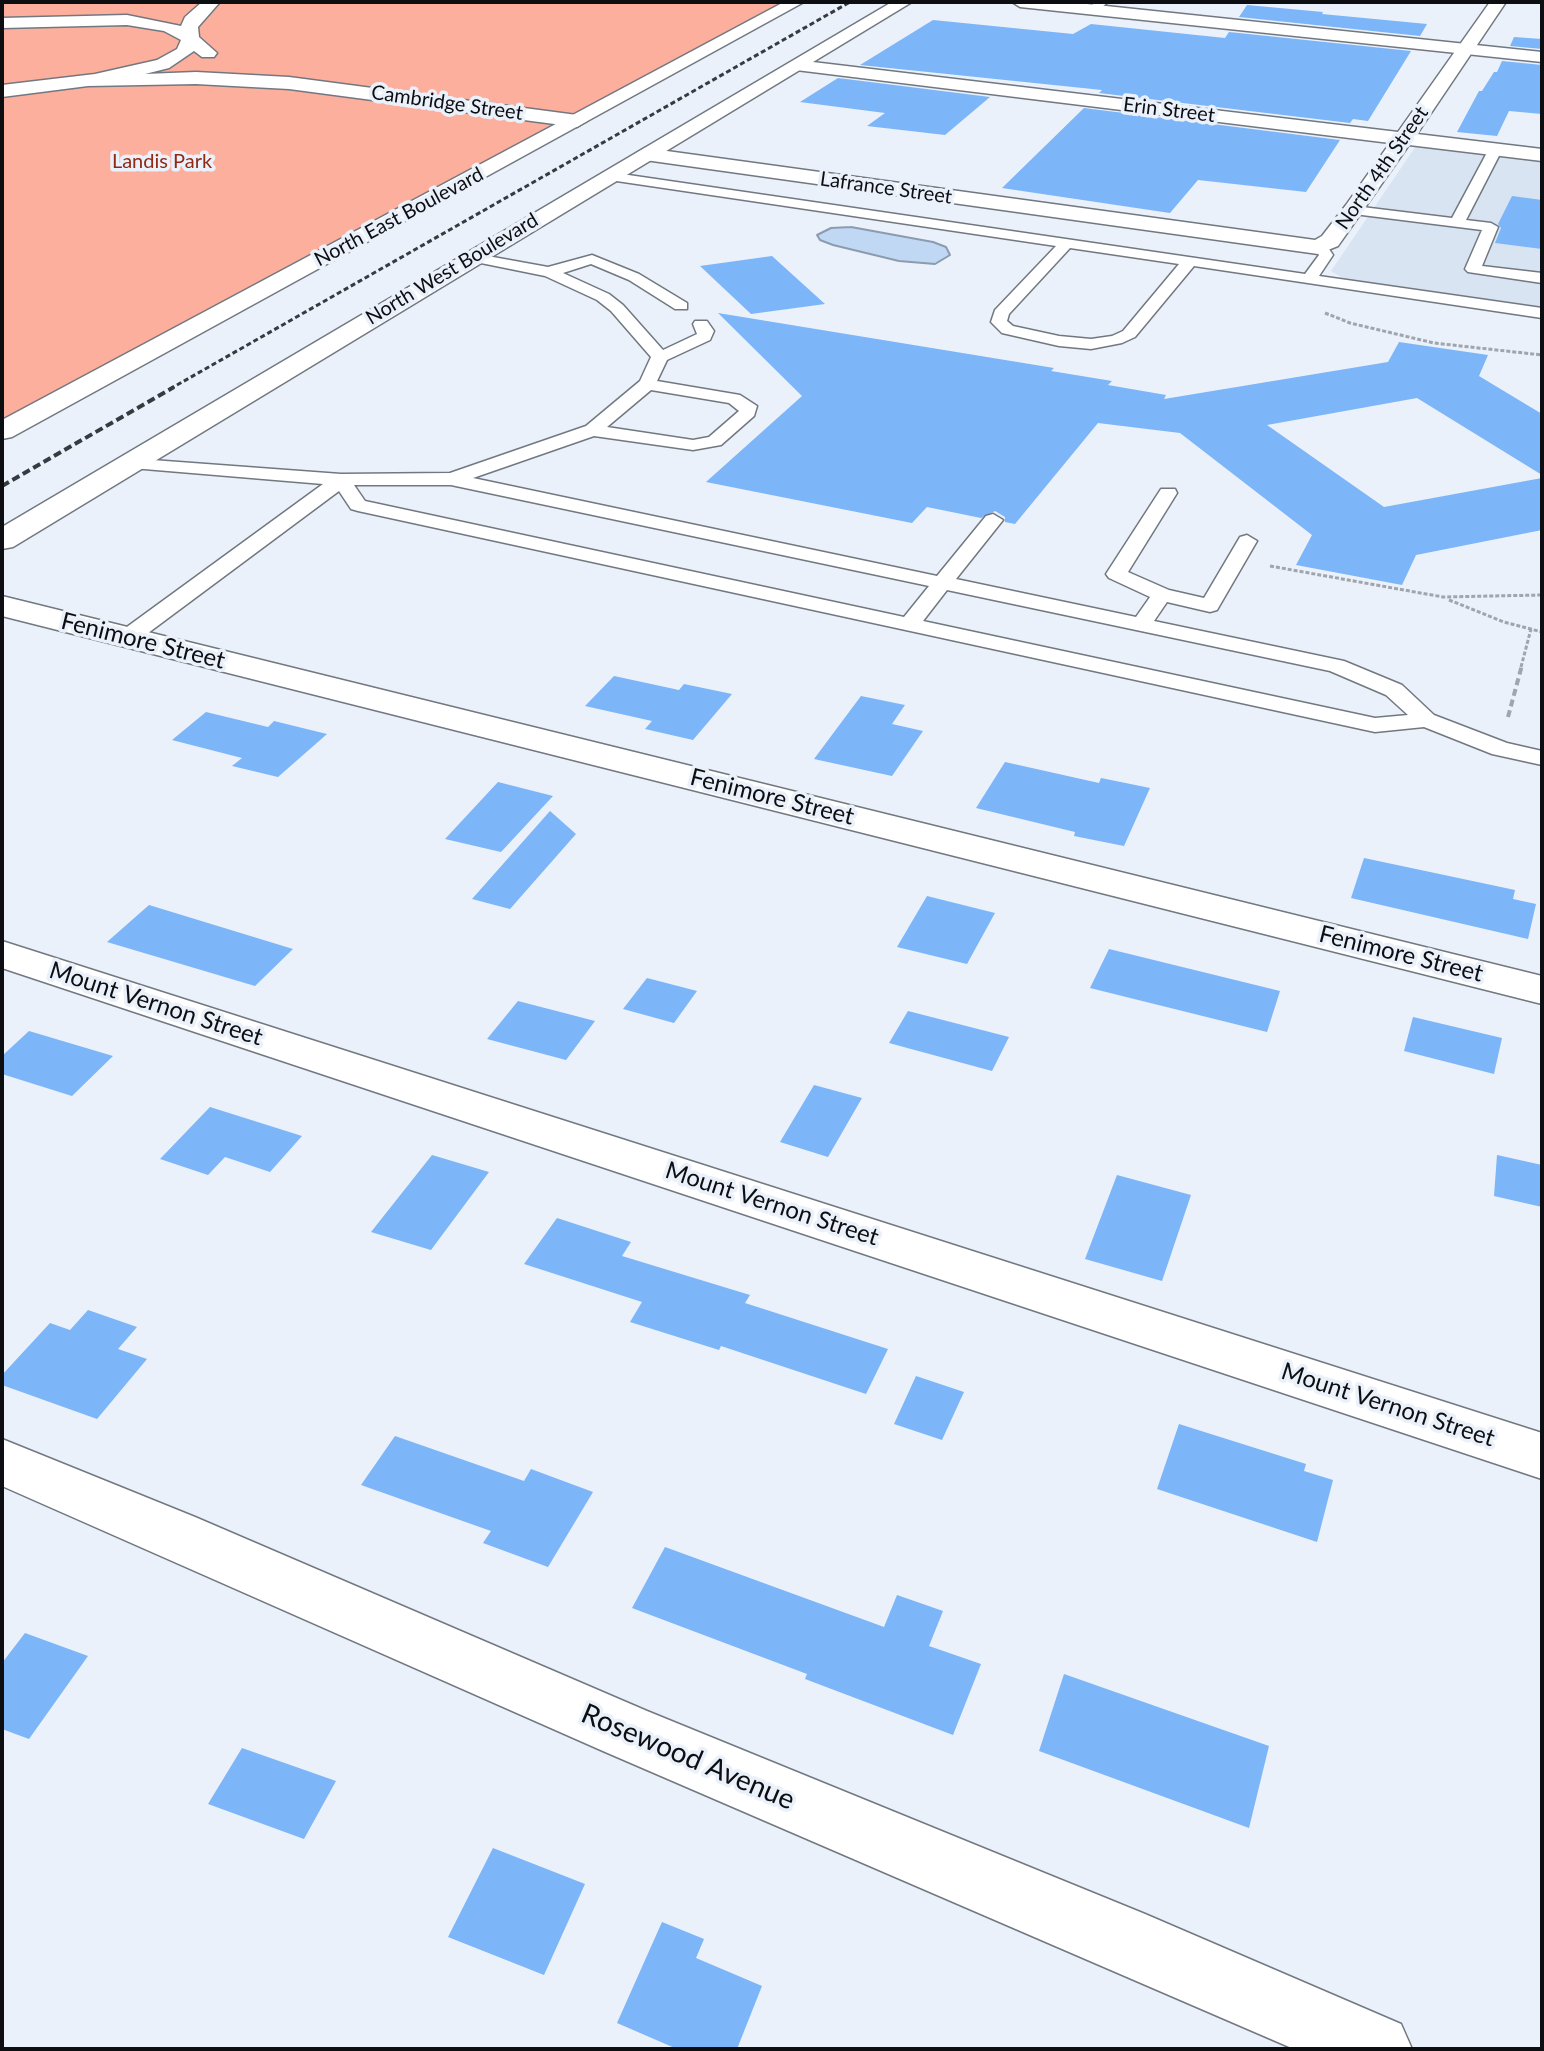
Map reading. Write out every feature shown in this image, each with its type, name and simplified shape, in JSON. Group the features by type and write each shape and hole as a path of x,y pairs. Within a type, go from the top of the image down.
{"street":[{"path":"2,91 78,82 163,64 185,52 191,21 212,2"},
{"name":"North East Boulevard","path":"2,431 796,2"},
{"name":"North West Boulevard","path":"2,540 471,257 904,2"},
{"path":"1020,2 1097,6 1542,57"},
{"name":"North 4th Street","path":"1126,222 1300,247 1320,246 1330,241 1498,2"},
{"path":"2,24 153,8"},
{"name":"Cambridge Street","path":"68,19 146,22 175,28 209,54 232,64 318,85"},
{"name":"Erin Street","path":"796,65 1542,155"},
{"name":"Cambridge Street","path":"2,84 196,78 318,85 577,121"},
{"name":"Lafrance Street","path":"645,154 1126,222"},
{"name":"Fenimore Street","path":"2,606 1542,990"},
{"name":"Mount Vernon Street","path":"2,954 1542,1456"},
{"name":"Rosewood Avenue","path":"2,1462 175,1534 625,1731 1106,1932 1376,2049"}],"lane":[{"path":"1457,223 1495,150"},
{"path":"608,176 1542,313"},
{"path":"1354,210 1491,227 1473,269 1542,278"},
{"path":"1066,244 1001,313 999,322 1008,330 1091,344 1116,340 1129,334 1190,261"},
{"path":"1310,278 1326,255 1320,246"},
{"path":"471,257 549,272 603,297 617,308 660,357"},
{"path":"549,272 592,259 675,302 617,308"},
{"path":"451,479 592,430 647,384 660,357 704,337 706,331 701,324"},
{"path":"592,430 693,445 715,441 748,412 748,406 734,399 647,384"},
{"path":"132,462 341,480 451,479 1336,666 1394,690 1426,720 1500,749 1542,758"},
{"path":"341,480 358,505 1375,725 1426,720"},
{"path":"128,637 341,480"},
{"path":"1168,493 1116,574 1162,595 1210,606 1242,550"},
{"path":"909,624 993,520"},
{"path":"1141,625 1162,595"}],"path":[{"path":"1324,312 1350,323 1434,343 1542,355"},
{"path":"1242,550 1443,597 1542,632"},
{"path":"1443,597 1542,595"},
{"path":"1500,749 1531,629"}],"shaded area":[{"path":"1416,146 1542,161 1542,308 1346,280 1331,271"}],"green space":[{"name":"Landis Park","path":"2,2 796,2 2,431"}],"water":[{"path":"851,227 933,242 946,247 950,255 935,264 899,261 833,245 820,240 817,235 831,228"}],"building":[{"path":"1247,5 1427,24 1420,36 1239,17"},
{"path":"933,20 1073,34 1091,24 1225,38 1229,32 1411,51 1368,121 1353,119 1350,123 1099,93 1102,90 860,65"},
{"path":"1514,37 1542,39 1542,49 1510,46"},
{"path":"1502,61 1542,65 1542,114 1509,111 1497,136 1457,132 1479,91 1497,72"},
{"path":"838,78 990,97 945,135 867,126 885,113 800,102"},
{"path":"1084,108 1340,140 1306,192 1198,180 1170,213 1002,188"},
{"path":"1512,196 1542,200 1542,249 1495,243 1501,228 1498,224"},
{"path":"772,256 825,304 751,314 700,266"},
{"path":"718,313 1054,368 1051,371 1112,381 1108,385 1166,395 1164,399 1388,362 1399,342 1488,355 1479,376 1542,414 1542,475 1417,398 1267,425 1384,507 1542,478 1542,530 1416,555 1402,585 1296,565 1312,535 1180,433 1098,423 1015,524 1005,522 1005,517 995,511 981,518 927,507 912,523 706,482 802,396"},
{"path":"614,676 679,690 684,684 732,694 693,740 645,729 652,721 585,706"},
{"path":"861,696 905,705 892,724 923,731 892,776 814,759"},
{"path":"206,712 268,727 274,721 327,734 278,777 232,766 242,758 172,740"},
{"path":"1005,762 1099,783 1101,778 1150,788 1124,846 1074,836 1075,832 976,808"},
{"path":"498,782 553,796 501,852 445,839"},
{"path":"550,811 576,834 510,909 472,899"},
{"path":"1364,858 1515,890 1513,899 1536,904 1528,939 1351,898"},
{"path":"927,896 995,913 967,964 897,947"},
{"path":"149,905 293,949 255,986 107,942"},
{"path":"1109,949 1280,991 1267,1032 1090,988"},
{"path":"647,978 697,991 674,1023 623,1009"},
{"path":"518,1001 595,1021 566,1060 487,1039"},
{"path":"908,1011 1009,1037 992,1071 889,1043"},
{"path":"1413,1017 1502,1038 1494,1074 1404,1051"},
{"path":"29,1031 113,1056 72,1096 2,1074 2,1056"},
{"path":"814,1085 862,1098 828,1157 780,1142"},
{"path":"210,1107 302,1136 270,1172 225,1157 208,1175 160,1159"},
{"path":"432,1155 489,1172 431,1250 371,1232"},
{"path":"1497,1155 1542,1165 1542,1207 1494,1196"},
{"path":"1117,1175 1191,1195 1162,1281 1085,1259"},
{"path":"557,1218 631,1242 622,1256 750,1295 745,1303 888,1349 866,1394 721,1346 719,1350 630,1322 642,1302 524,1264"},
{"path":"88,1310 137,1327 118,1349 147,1359 97,1419 2,1385 2,1375 50,1323 70,1330"},
{"path":"916,1376 964,1392 942,1440 894,1424"},
{"path":"1179,1424 1306,1464 1304,1471 1333,1480 1317,1542 1157,1489"},
{"path":"395,1436 524,1481 531,1469 593,1492 548,1567 483,1543 491,1531 361,1485"},
{"path":"665,1547 884,1627 897,1595 943,1611 929,1646 981,1664 953,1735 805,1679 807,1674 632,1608"},
{"path":"25,1633 88,1656 29,1739 2,1729 2,1663"},
{"path":"1064,1674 1269,1746 1249,1828 1039,1751"},
{"path":"242,1748 336,1781 304,1839 208,1804"},
{"path":"493,1848 585,1884 544,1975 448,1937"},
{"path":"662,1922 704,1939 696,1958 762,1986 737,2049 677,2049 617,2023"}],"railway":[{"path":"170,389 850,2"},
{"path":"2,486 174,387"}]}
